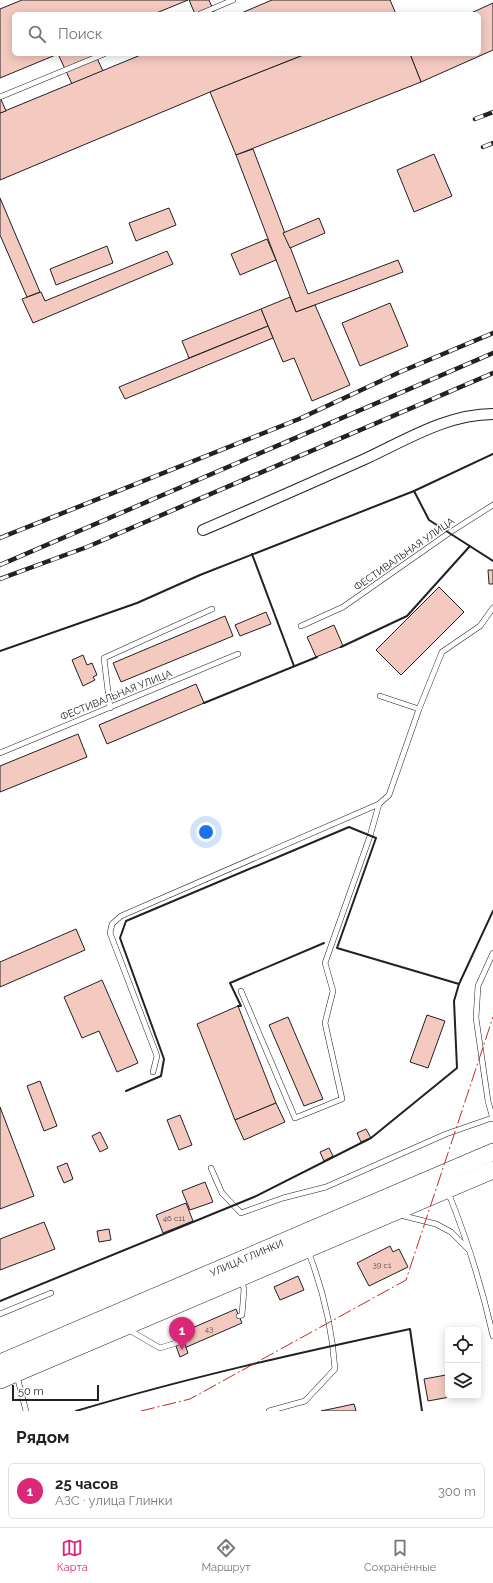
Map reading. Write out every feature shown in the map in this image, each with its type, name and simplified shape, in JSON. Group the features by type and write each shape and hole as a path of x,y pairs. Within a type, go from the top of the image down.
{"highway":[{"name":"УЛИЦА ГЛИНКИ","path":"0,1363 42,1354 125,1327 240,1278 304,1241 391,1213 493,1152"},
{"name":"УЛИЦА ГЛИНКИ","path":"0,1380 16,1373 42,1354 304,1241 444,1182 493,1170"}],"street":[{"path":"204,530 367,458 435,426 476,414 493,414"}],"lane":[{"path":"205,12 233,0"},
{"path":"0,97 99,56"},
{"name":"ФЕСТИВАЛЬНАЯ УЛИЦА","path":"302,626 342,607 449,533 493,505"},
{"path":"153,1072 157,1056 110,933 112,924 121,916 379,804 389,795 419,709 442,652 480,626 493,608"},
{"path":"110,708 104,658 212,610"},
{"name":"ФЕСТИВАЛЬНАЯ УЛИЦА","path":"0,752 238,654"},
{"path":"380,696 419,709"},
{"path":"241,991 295,1118 342,1099 325,1023 333,991 325,963 370,836 379,804"},
{"path":"211,1168 222,1193 241,1213 283,1198 326,1187 446,1134 493,1119 476,1018 478,986 493,953"},
{"path":"444,1182 470,1252 483,1293 493,1336"},
{"path":"391,1213 436,1224 451,1232 470,1252"},
{"path":"269,1411 306,1401 335,1369 333,1345 320,1282 304,1241"},
{"path":"239,1316 242,1315 244,1289 240,1278"},
{"path":"0,1314 51,1294"},
{"path":"125,1327 160,1348 179,1342"},
{"path":"16,1373 26,1411"}],"building":[{"path":"22,0 188,0 159,12 12,12 12,56 53,56 0,78 0,9"},
{"path":"189,0 209,0 214,12 194,12"},
{"path":"272,0 390,0 395,12 244,12"},
{"path":"493,3 493,50 481,55 481,12 473,12"},
{"path":"59,56 96,56 103,71 72,84"},
{"path":"138,56 301,56 210,92 0,180 0,113"},
{"path":"301,56 411,56 421,82 236,155 210,92"},
{"path":"411,56 480,56 421,82"},
{"path":"0,97 6,111 0,113"},
{"path":"253,149 308,294 398,260 403,272 296,312 236,155"},
{"path":"434,154 452,196 414,212 397,170"},
{"path":"0,198 40,292 27,297 0,235"},
{"path":"169,208 176,225 136,241 129,223"},
{"path":"319,218 325,233 290,248 283,233"},
{"path":"267,239 276,260 240,275 231,254"},
{"path":"107,246 113,263 56,285 50,269"},
{"path":"167,251 173,264 33,323 22,299 41,292 45,301"},
{"path":"290,297 296,312 315,305 350,385 312,401 294,358 283,362 261,309"},
{"path":"390,303 408,346 360,366 342,323"},
{"path":"261,309 268,326 189,358 182,341"},
{"path":"268,326 273,338 125,399 119,387"},
{"path":"488,570 493,570 493,584 489,584"},
{"path":"439,587 464,612 401,675 376,650"},
{"path":"266,612 271,624 240,636 235,625"},
{"path":"225,616 233,636 121,682 113,663"},
{"path":"334,625 343,646 316,657 307,637"},
{"path":"83,655 87,665 92,663 97,675 93,677 95,680 83,686 72,660"},
{"path":"196,684 204,703 107,744 99,725"},
{"path":"78,734 87,757 0,792 0,766"},
{"path":"76,929 85,950 0,987 0,962"},
{"path":"102,980 138,1063 117,1072 99,1031 82,1038 64,997"},
{"path":"238,1006 276,1103 235,1120 197,1024"},
{"path":"427,1015 445,1021 428,1068 410,1062"},
{"path":"288,1017 323,1099 304,1106 269,1025"},
{"path":"40,1081 57,1126 44,1131 27,1086"},
{"path":"276,1103 285,1122 244,1140 235,1120"},
{"path":"0,1107 34,1196 0,1209"},
{"path":"180,1115 192,1145 179,1150 167,1120"},
{"path":"366,1129 371,1138 361,1142 357,1133"},
{"path":"100,1132 108,1148 100,1152 92,1136"},
{"path":"329,1148 333,1156 324,1161 320,1152"},
{"path":"67,1163 73,1179 64,1183 57,1167"},
{"path":"205,1182 213,1202 190,1210 182,1191"},
{"path":"186,1203 193,1221 163,1233 156,1215"},
{"path":"44,1222 55,1249 0,1270 0,1239"},
{"path":"109,1229 111,1240 99,1242 97,1231"},
{"path":"390,1246 393,1252 399,1249 408,1267 369,1286 357,1263"},
{"path":"298,1276 304,1290 280,1300 274,1287"},
{"path":"236,1309 242,1323 182,1349 176,1335"},
{"path":"184,1342 188,1353 180,1357 176,1346"},
{"path":"445,1375 445,1398 428,1401 424,1379"},
{"path":"354,1404 356,1411 321,1411"}],"railway":[{"path":"475,119 493,112"},
{"path":"483,147 493,143"},
{"path":"0,538 299,419 400,372 493,333"},
{"path":"0,565 493,353"},
{"path":"0,579 87,547 493,373"}],"wall":[{"path":"0,651 137,603 200,575 414,491 493,454"},
{"path":"414,491 429,520 493,561"},
{"path":"341,647 407,616 470,546"},
{"path":"252,554 294,666"},
{"path":"204,703 317,657"},
{"path":"126,1091 161,1076 164,1059 120,938 126,921 349,827 376,838 337,948 459,984"},
{"path":"0,1301 254,1197 371,1138 457,1068 454,1001 459,984 493,911"},
{"path":"238,1006 241,1006 230,983 324,943"},
{"path":"76,1411 242,1367 410,1329 422,1411"}],"power":[{"path":"141,1411 190,1399 406,1280 493,1017"}],"place":[{"name":"25 часов","path":"182,1350"}]}
